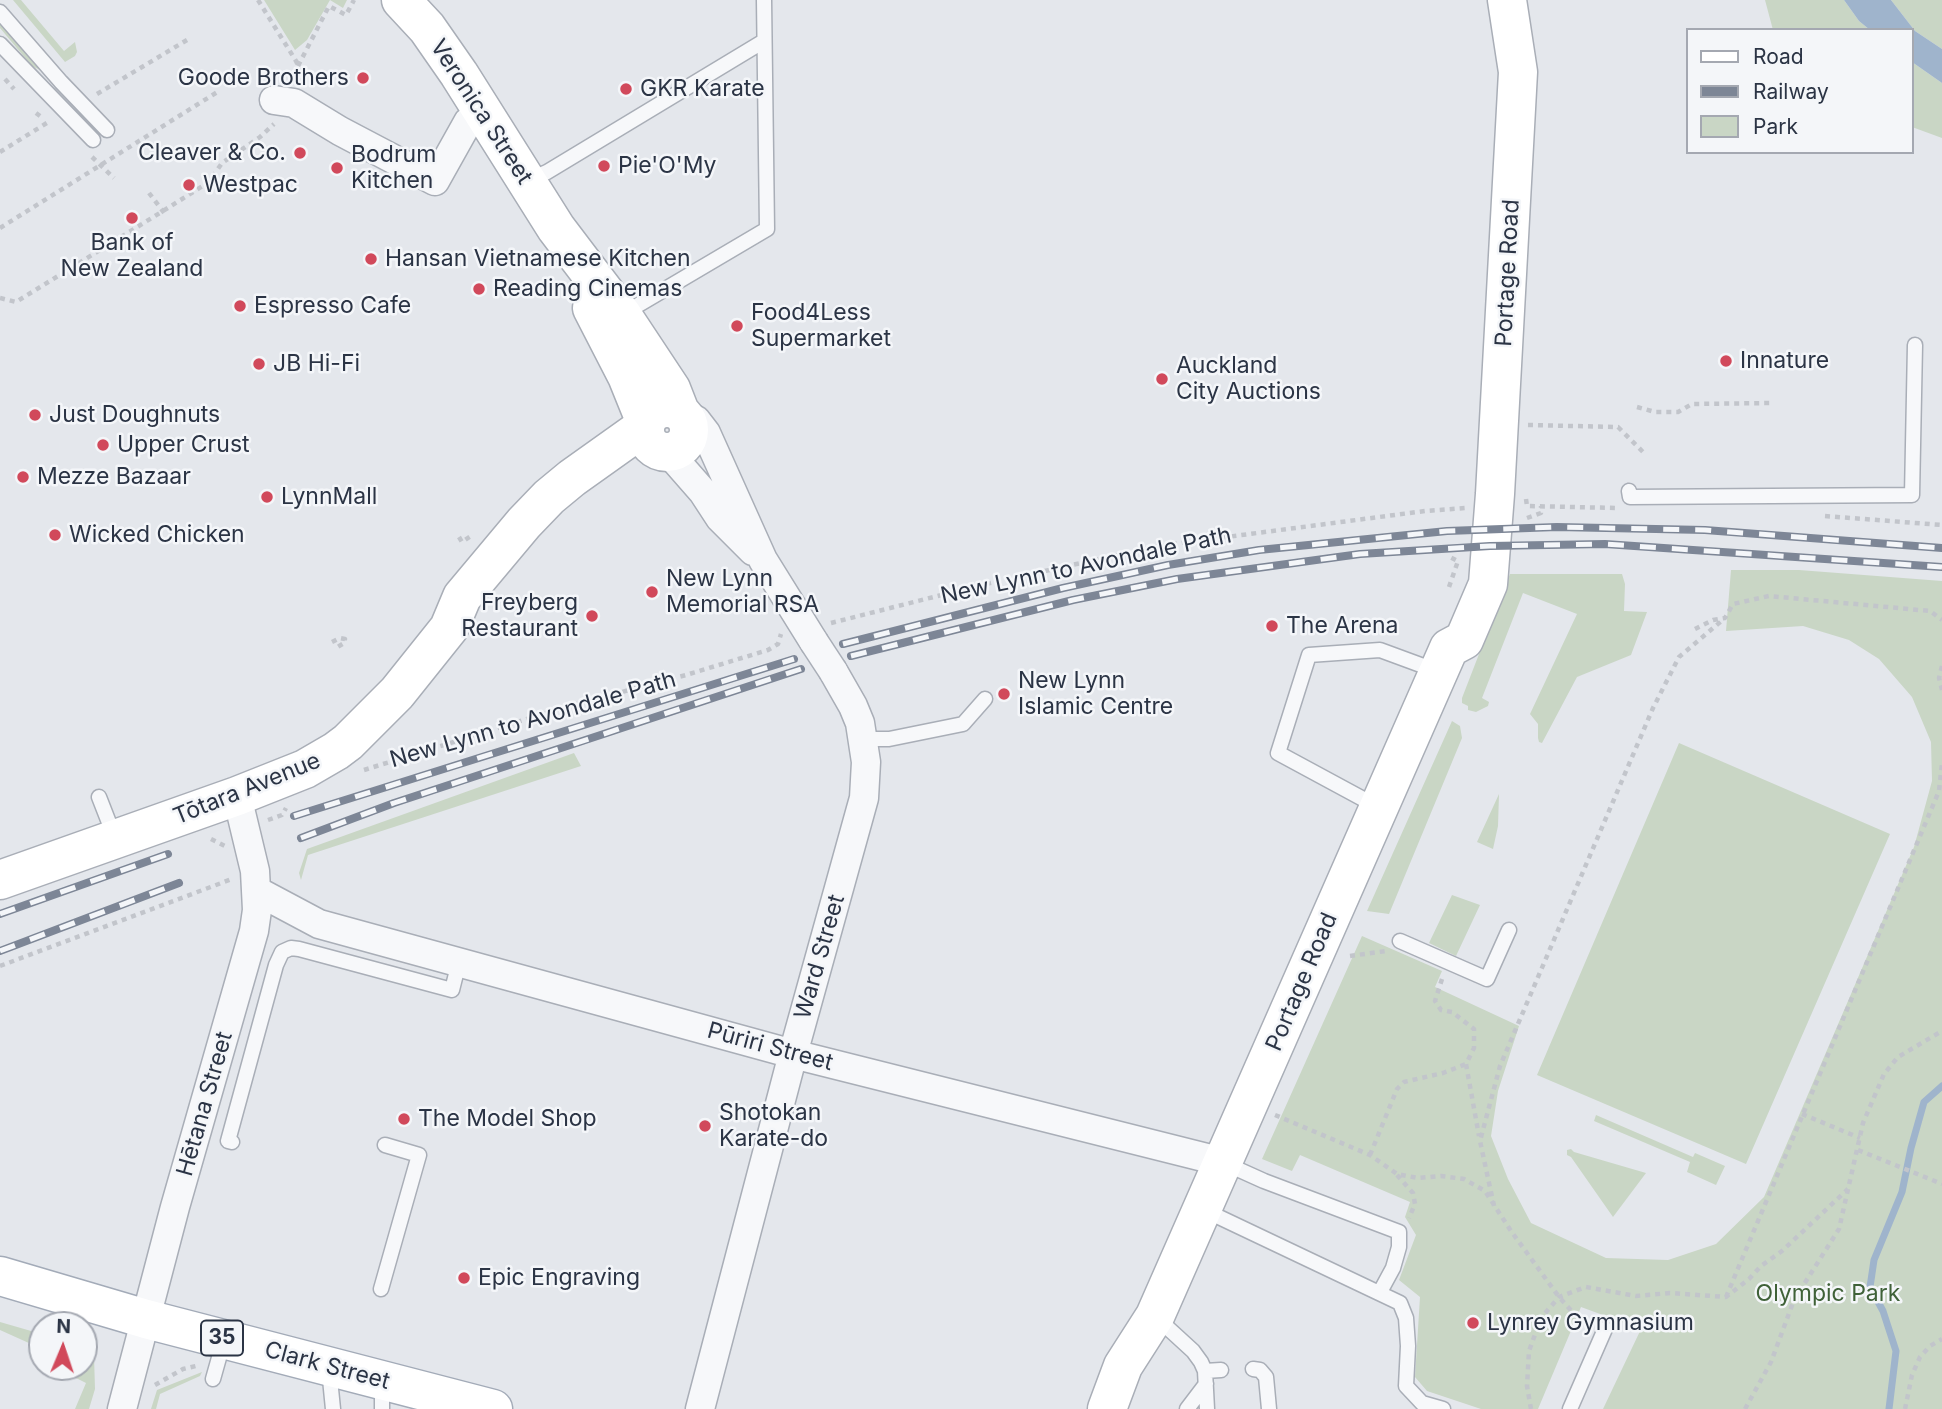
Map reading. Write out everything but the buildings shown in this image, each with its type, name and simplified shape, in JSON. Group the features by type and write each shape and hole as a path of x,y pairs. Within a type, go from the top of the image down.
{"main road":[{"name":"Veronica Street","path":"401,0 427,29 460,74 556,228 622,315 671,389 663,429"},
{"name":"Portage Road","path":"1107,1409 1123,1366 1156,1316 1444,660 1445,634 1466,583 1490,546 1518,72 1507,0"},
{"name":"Veronica Street","path":"556,228 627,376 663,429"},
{"name":"Tōtara Avenue","path":"449,628 462,597 523,523 553,494 663,429"},
{"name":"Tōtara Avenue","path":"0,880 237,796 305,769 348,742 397,693 449,628 477,608 538,536 663,429"},
{"name":"Clark Street","path":"0,1276 146,1319 218,1362 328,1366 382,1394 493,1409"},
{"name":"Portage Road","path":"1135,1409 1145,1376 1156,1316"}],"street":[{"path":"284,102 435,181 468,122"},
{"name":"Veronica Street","path":"762,561 706,433 696,420 663,429 720,518 762,561 819,630 833,671"},
{"name":"Ward Street","path":"699,1409 864,798 864,739 853,706 833,671"},
{"name":"Hētana Street","path":"122,1409 175,1207 254,931 246,884 256,871 237,796"},
{"name":"Pūriri Street","path":"246,884 319,924 793,1054 1223,1163"},
{"name":"Pūriri Street","path":"254,931 279,925 319,924"}],"lane":[{"path":"622,315 767,229 764,0"},
{"path":"0,12 107,130"},
{"path":"526,181 547,172 764,41"},
{"path":"0,44 91,147"},
{"path":"1629,491 1630,497 1912,495 1915,345"},
{"path":"1379,807 1278,752 1310,655 1380,650 1444,660"},
{"path":"864,739 889,739 963,724 985,699"},
{"path":"99,797 116,839"},
{"path":"1400,941 1487,979 1509,930"},
{"path":"232,1142 228,1141 276,965 282,952 299,948 452,990 459,962"},
{"path":"381,1289 419,1155 385,1145"},
{"path":"1223,1163 1399,1232 1399,1247 1393,1268 1380,1292"},
{"path":"1202,1209 1400,1303 1406,1318 1406,1386 1422,1404 1443,1409"},
{"path":"1156,1316 1193,1351 1206,1378 1207,1409"},
{"path":"1570,1409 1605,1329"},
{"path":"328,1366 333,1409"},
{"path":"1253,1368 1260,1370 1266,1377 1269,1409"},
{"path":"1187,1409 1206,1378 1221,1370"}],"path":[{"path":"0,298 16,302 164,213 209,182 222,163 260,137 290,111 284,102 302,88 301,72 258,0"},
{"path":"298,66 330,6 346,15 354,0"},
{"path":"90,98 187,40"},
{"path":"0,228 219,92"},
{"path":"0,152 56,119"},
{"path":"91,147 101,166 114,178"},
{"path":"149,193 164,213"},
{"path":"1637,407 1654,412 1678,412 1692,404 1772,403"},
{"path":"1527,425 1618,427 1643,452"},
{"name":"New Lynn to Avondale Path","path":"819,630 827,624 977,586 1158,547 1425,511 1467,508 1469,502"},
{"path":"1527,518 1541,513 1541,506"},
{"path":"1933,524 1942,525"},
{"path":"1449,587 1458,561 1450,557"},
{"path":"1480,1140 1500,1066 1653,708 1679,657 1725,618 1733,604 1769,596 1930,611 1942,620"},
{"path":"1695,629 1713,620 1725,618"},
{"name":"New Lynn to Avondale Path","path":"352,774 565,707 768,650 778,644 782,631"},
{"path":"332,642 345,639 344,643 336,648"},
{"path":"1942,666 1939,678 1942,690"},
{"path":"1726,1297 1939,791 1942,762"},
{"path":"211,839 230,848"},
{"path":"0,966 246,884"},
{"path":"1350,956 1387,951 1386,956"},
{"path":"1450,962 1435,1001 1441,1010 1452,1013 1474,1028 1474,1048 1466,1064 1494,1206"},
{"path":"1745,1409 1771,1362 1794,1300 1839,1229 1866,1113 1884,1074 1898,1057 1942,1031"},
{"path":"1370,1155 1397,1089 1404,1082 1443,1073 1466,1064"},
{"path":"1271,1114 1370,1155 1397,1174 1413,1193 1415,1204 1399,1232"},
{"path":"1802,1114 1860,1138"},
{"path":"1858,1150 1941,1183"},
{"path":"1397,1174 1418,1178 1441,1176 1464,1179 1485,1192 1559,1297 1577,1317 1605,1329"},
{"path":"1531,1409 1527,1386 1530,1351 1541,1318 1559,1297 1586,1287 1636,1296 1670,1293 1726,1297 1782,1251 1848,1189"},
{"path":"1905,1409 1912,1375 1920,1357 1930,1346 1942,1339"},
{"path":"150,1397 154,1385 163,1378 183,1368 218,1362"}],"green space":[{"path":"13,0 21,0 64,51 75,42 75,56 65,62"},
{"path":"264,0 330,0 307,40 295,50"},
{"path":"330,0 347,0 343,8"},
{"path":"1765,0 1844,0 1868,28 1772,28"},
{"path":"1891,0 1942,0 1942,49 1913,28"},
{"path":"0,17 38,62 40,70 32,66 0,28"},
{"path":"1914,63 1942,83 1942,138 1914,128"},
{"name":"Olympic Park","path":"1731,570 1799,570 1942,581 1942,1409 1603,1409 1641,1329 1581,1307 1538,1409 1481,1409 1427,1391 1415,1377 1420,1297 1399,1280 1416,1235 1405,1217 1410,1202 1300,1155 1292,1171 1262,1159 1362,936 1442,971 1435,987 1519,1026 1498,1091 1491,1136 1508,1179 1531,1223 1606,1258 1668,1260 1716,1244 1764,1197 1914,847 1932,781 1931,742 1912,697 1879,659 1849,640 1803,626 1726,631"},
{"path":"1510,574 1622,574 1625,584 1624,611 1647,612 1631,655 1577,677 1542,743 1538,738 1538,724 1530,714 1577,614 1523,593 1482,698 1489,702 1488,706 1476,712 1468,710 1468,706 1462,703"},
{"path":"1452,721 1460,726 1462,738 1389,914 1367,911"},
{"path":"1679,743 1890,834 1746,1164 1537,1075"},
{"path":"574,753 581,766 308,855 301,880 299,873 307,849"},
{"path":"1499,794 1498,826 1493,849 1477,842"},
{"path":"1452,895 1480,905 1456,956 1429,943"},
{"path":"1596,1115 1693,1157 1695,1153 1725,1166 1716,1185 1687,1172 1690,1162 1594,1121"},
{"path":"1567,1150 1646,1173 1613,1217 1567,1155"},
{"path":"0,1322 28,1330 28,1343 0,1330"},
{"path":"202,1372 200,1376 160,1394 156,1409 151,1409 157,1390"},
{"path":"82,1381 95,1381 89,1409 75,1409 86,1383"}],"water":[{"path":"1844,0 1891,0 1913,28 1868,28"},
{"path":"1914,30 1942,49 1942,83 1914,63"}],"waterway":[{"path":"1889,1409 1896,1351 1883,1311 1870,1287 1874,1260 1902,1192 1924,1102 1942,1086"}],"railway":[{"path":"843,644 1063,588 1168,565 1259,550 1447,531 1557,527 1705,530 1942,548"},
{"path":"851,656 1073,600 1177,579 1360,554 1490,546 1605,544 1942,567"},
{"path":"294,816 794,659"},
{"path":"301,838 394,803 801,669"},
{"path":"0,914 168,854"},
{"path":"0,951 179,883"}],"place":[{"name":"Goode Brothers","path":"363,78"},
{"name":"GKR Karate","path":"626,89"},
{"name":"Cleaver & Co.","path":"300,153"},
{"name":"Pie'O'My","path":"604,166"},
{"name":"Bodrum Kitchen","path":"337,168"},
{"name":"Westpac","path":"189,185"},
{"name":"Bank of New Zealand","path":"132,218"},
{"name":"Hansan Vietnamese Kitchen","path":"371,259"},
{"name":"Reading Cinemas","path":"479,289"},
{"name":"Espresso Cafe","path":"240,306"},
{"name":"Food4Less Supermarket","path":"737,326"},
{"name":"Innature","path":"1726,361"},
{"name":"JB Hi-Fi","path":"259,364"},
{"name":"Auckland City Auctions","path":"1162,379"},
{"name":"Just Doughnuts","path":"35,415"},
{"name":"Upper Crust","path":"103,445"},
{"name":"Mezze Bazaar","path":"23,477"},
{"name":"LynnMall","path":"267,497"},
{"name":"Wicked Chicken","path":"55,535"},
{"name":"New Lynn Memorial RSA","path":"652,592"},
{"name":"Freyberg Restaurant","path":"592,616"},
{"name":"The Arena","path":"1272,626"},
{"name":"New Lynn Islamic Centre","path":"1004,694"},
{"name":"The Model Shop","path":"404,1119"},
{"name":"Shotokan Karate-do","path":"705,1126"},
{"name":"Epic Engraving","path":"464,1278"},
{"name":"Lynrey Gymnasium","path":"1473,1323"}]}
